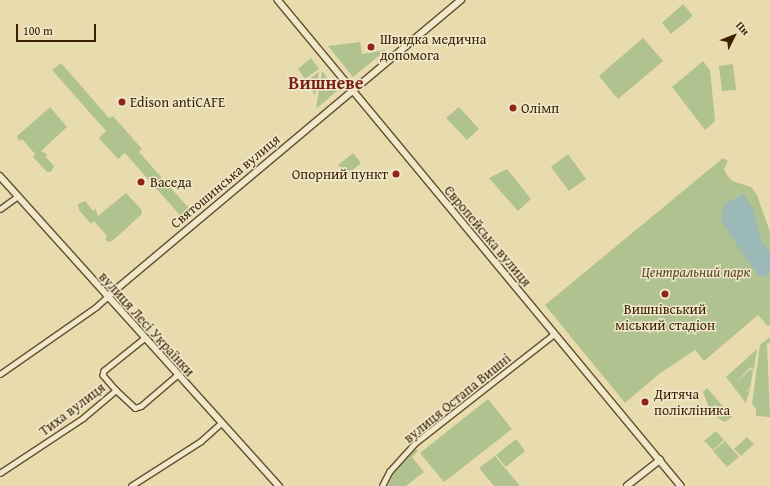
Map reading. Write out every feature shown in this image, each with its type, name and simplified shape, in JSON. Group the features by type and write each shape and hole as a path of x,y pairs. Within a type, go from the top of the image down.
{"street":[{"name":"Європейська вулиця","path":"278,0 350,90 681,486"},
{"name":"Святошинська вулиця","path":"0,374 96,308 350,90 460,0"},
{"name":"вулиця Лесі Українки","path":"0,176 144,339 279,486"},
{"path":"0,209 18,196"},
{"name":"вулиця Остапа Вишні","path":"382,486 389,472 415,443 554,334"},
{"name":"Тиха вулиця","path":"0,473 83,418 116,390 103,375 104,371 144,339"},
{"path":"116,390 135,408 141,406 177,375"},
{"path":"131,486 201,441 221,423"},
{"path":"627,486 660,460"}],"green space":[{"path":"683,4 693,16 671,34 662,23"},
{"path":"643,38 663,61 618,99 599,76"},
{"path":"360,42 362,54 386,50 353,77 328,46"},
{"path":"311,58 319,69 305,79 298,69"},
{"path":"703,61 710,70 715,121 705,130 672,87"},
{"path":"61,63 109,118 113,116 142,149 139,152 193,213 185,221 125,153 118,159 99,138 106,131 52,70"},
{"path":"733,64 736,90 722,91 719,66"},
{"path":"322,71 337,91 316,109"},
{"path":"319,72 315,95 306,81"},
{"path":"50,107 67,127 41,151 48,155 45,156 54,166 51,172 47,172 33,157 35,154 22,139 19,141 17,136"},
{"path":"459,107 479,129 467,140 446,118"},
{"path":"353,153 361,163 347,175 338,165"},
{"path":"568,154 586,179 569,191 551,167"},
{"name":"Центральний парк","path":"723,158 728,161 724,169 732,181 751,187 757,195 770,232 770,324 768,326 758,315 704,361 695,350 659,374 625,403 545,305"},
{"path":"507,169 531,199 518,211 489,178"},
{"path":"126,193 142,210 141,215 112,241 108,242 105,239 107,236 94,221 91,224 79,210 78,204 85,201 93,211 95,208 98,216"},
{"path":"770,337 770,343 767,343 770,417 756,416 756,409 752,404 760,345"},
{"path":"757,349 754,370 751,367 735,383 751,369 753,371 750,388 745,393 750,390 746,403 726,377"},
{"path":"707,388 732,417 725,422 719,419 709,408 703,392"},
{"path":"488,399 512,429 444,482 420,453"},
{"path":"716,431 724,440 713,450 704,441"},
{"path":"747,437 754,444 741,456 734,449"},
{"path":"516,439 525,451 506,467 496,455"},
{"path":"725,441 739,457 727,467 713,451"},
{"path":"416,449 418,451 412,457 424,472 406,486 387,486 395,471"},
{"path":"495,456 520,486 494,486 479,468"}],"water":[{"path":"744,194 753,209 762,242 770,254 770,273 764,277 758,275 721,220 722,210 727,202"}],"place":[{"name":"Швидка медична допомога","path":"371,47"},
{"name":"Edison antiCAFE","path":"122,102"},
{"name":"Олімп","path":"513,108"},
{"name":"Опорний пункт","path":"396,174"},
{"name":"Васеда","path":"141,182"},
{"name":"Вишнівський міський стадіон","path":"665,294"},
{"name":"Дитяча полікліника","path":"645,402"}],"district":[{"name":"Вишневе","path":"326,83"}]}
